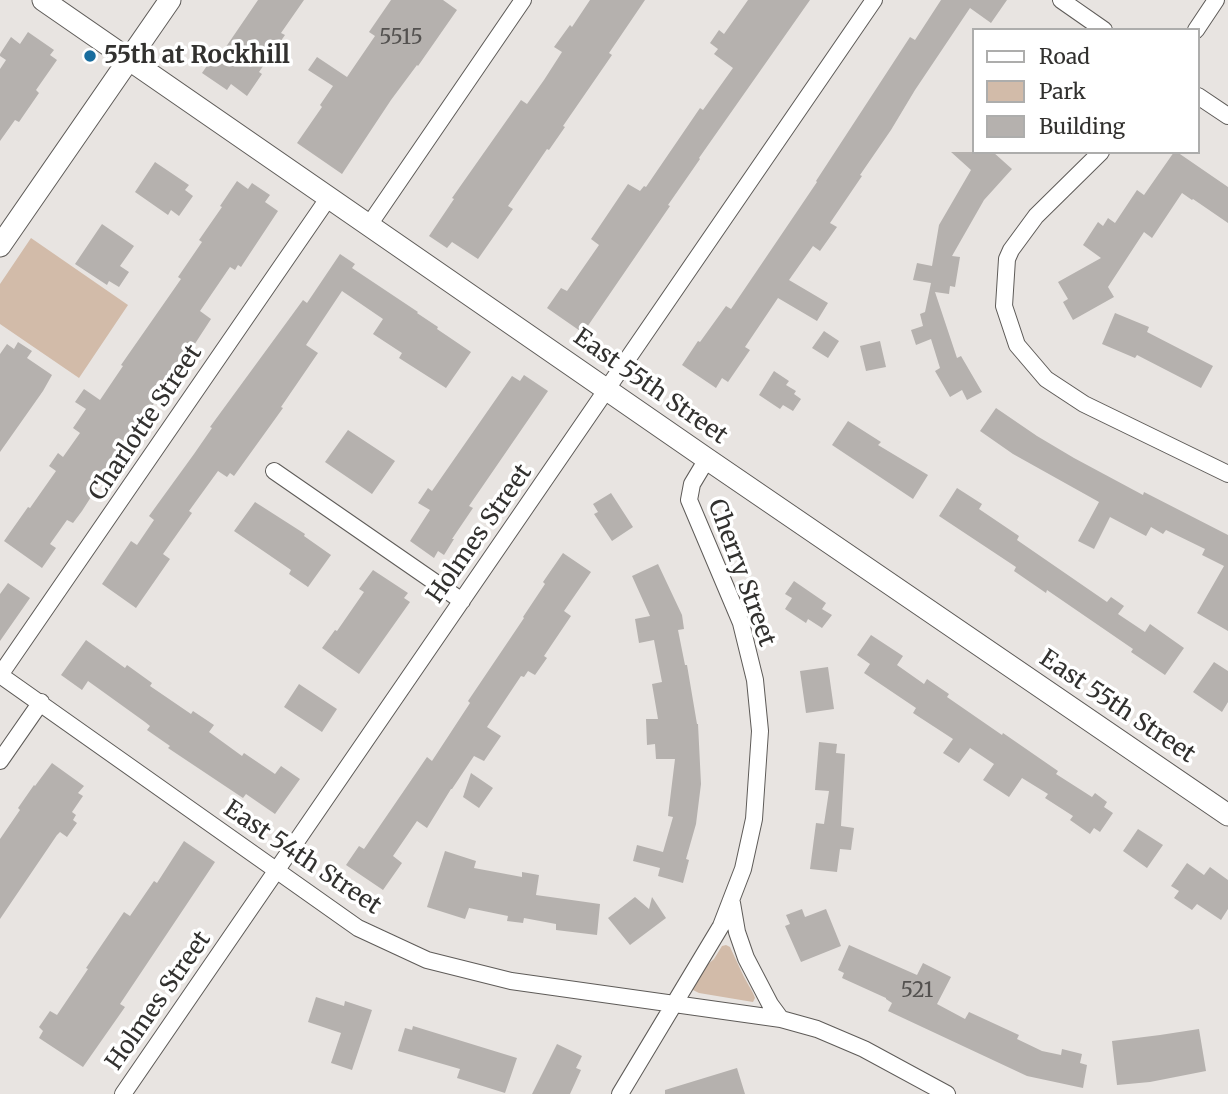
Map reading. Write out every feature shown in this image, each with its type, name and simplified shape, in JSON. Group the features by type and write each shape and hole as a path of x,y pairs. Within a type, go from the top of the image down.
{"main road":[{"name":"East 55th Street","path":"43,0 1228,815"},
{"path":"0,246 170,0"}],"street":[{"path":"369,225 523,0"},
{"name":"Holmes Street","path":"123,1094 874,0"},
{"path":"1061,0 1101,28"},
{"path":"1196,28 1216,0"},
{"path":"1200,97 1228,116"},
{"path":"1099,154 1036,216 1007,259 1004,306 1017,345 1045,379 1084,404 1228,474"},
{"name":"Charlotte Street","path":"0,675 329,197"},
{"name":"Cherry Street","path":"620,1094 721,926 743,869 754,819 760,731 755,680 741,623 689,500 692,484 707,459"},
{"path":"274,471 462,601"},
{"name":"East 54th Street","path":"0,675 358,928 427,960 511,981 781,1018 817,1029 864,1049 947,1094"},
{"path":"0,761 41,702"},
{"path":"731,901 746,958 770,1004 781,1018"}],"green space":[{"path":"31,238 128,305 79,378 0,324 0,284"},
{"path":"722,946 730,947 753,993 753,1002 699,993 691,989 700,971 714,959"}],"building":[{"path":"258,0 304,0 281,33 285,35 259,72 262,74 247,96 231,84 227,90 202,73 213,57 217,60"},
{"path":"391,0 443,0 457,10 391,100 342,174 297,143 333,86 308,70 317,57 347,77 375,36 369,32"},
{"path":"590,0 645,0 609,53 612,55 563,126 565,127 508,206 513,209 478,259 452,242 447,248 429,236 454,199 452,198 521,100 527,104 544,80 562,52 554,47 570,25 572,27"},
{"path":"748,0 810,0 699,158 668,205 670,206 583,333 547,308 561,288 567,291 599,245 591,239 628,184 640,191 646,187 700,108 703,110 733,68 714,54 718,49 710,43 719,30 724,34"},
{"path":"941,0 1007,0 991,23 970,8 830,223 837,227 820,251 813,246 789,280 828,303 817,321 778,298 745,347 750,350 728,382 722,378 716,388 682,365 726,306 731,309 910,37 915,40"},
{"path":"28,32 54,50 50,55 57,60 36,90 39,93 19,122 15,120 0,141 0,69 6,60 0,54 11,37 20,44"},
{"path":"951,152 995,154 1012,169 984,200 952,256 960,257 955,287 950,286 949,294 935,292 957,358 961,356 982,392 967,400 962,390 950,397 935,371 940,368 931,339 916,345 911,330 923,326 920,314 925,312 931,283 913,280 917,263 932,266 939,225 971,170"},
{"path":"1173,154 1180,154 1228,187 1228,223 1182,193 1152,238 1144,232 1108,287 1114,297 1073,320 1063,302 1068,299 1058,282 1101,258 1083,245 1098,222 1103,226 1108,218 1115,223 1137,190 1144,195"},
{"path":"155,162 189,185 185,190 193,196 179,216 171,210 168,215 135,192"},
{"path":"237,181 248,189 252,183 270,195 265,202 278,211 241,267 238,265 235,270 230,267 200,311 211,319 174,376 105,471 107,472 82,511 73,523 67,520 50,544 56,548 42,568 4,541 56,471 49,466 58,453 63,457 80,433 73,428 86,409 75,402 84,389 100,400 181,279 178,277 202,242 199,240"},
{"path":"102,224 134,246 120,266 129,272 119,287 109,281 107,285 75,264"},
{"path":"340,254 355,264 352,268 418,312 438,327 437,329 471,352 446,388 399,358 402,353 373,334 383,319 342,291 306,345 318,353 281,407 283,408 234,476 230,473 227,477 218,471 163,554 170,559 136,608 102,584 131,541 137,545 154,520 149,516 212,428 210,427 303,300 307,303"},
{"path":"1115,313 1149,327 1147,332 1213,366 1201,388 1137,355 1135,358 1102,344"},
{"path":"824,331 839,341 828,358 812,348"},
{"path":"880,341 886,367 866,371 860,346"},
{"path":"18,342 32,351 27,358 52,375 0,452 0,354 7,344 14,349"},
{"path":"774,371 789,381 786,385 796,391 794,394 801,399 793,411 783,405 780,409 759,395"},
{"path":"524,375 548,391 469,506 473,508 444,555 438,551 434,558 410,541 430,510 418,503 428,488 432,491 512,376 520,381"},
{"path":"996,408 1074,458 1143,495 1144,492 1228,535 1228,631 1197,613 1224,566 1202,555 1205,549 1166,530 1163,534 1151,527 1146,536 1110,517 1094,549 1078,541 1099,502 1013,454 980,431"},
{"path":"848,421 881,442 878,445 928,475 913,499 832,445"},
{"path":"348,430 395,461 372,494 325,462"},
{"path":"957,488 982,504 979,509 1019,536 1017,540 1107,602 1111,597 1124,606 1118,614 1145,632 1150,624 1184,648 1165,675 1131,652 1133,649 1047,590 1046,593 1014,571 1016,567 939,516"},
{"path":"611,493 633,527 612,541 594,514 598,512 593,504"},
{"path":"255,502 305,534 304,536 331,555 308,587 289,574 291,570 234,531"},
{"path":"563,553 591,572 564,611 571,616 544,656 547,658 535,675 528,671 524,677 521,676 487,727 501,736 484,761 474,756 427,828 417,821 393,856 402,863 383,890 346,865 359,846 364,849 427,757 432,761"},
{"path":"658,564 682,615 684,629 678,630 698,724 701,784 696,824 686,859 689,860 683,883 658,876 660,868 633,861 637,845 663,852 673,817 668,816 675,759 656,759 655,744 647,745 646,719 658,719 652,684 662,682 654,640 639,643 635,619 650,616 632,576"},
{"path":"373,570 408,593 404,598 410,602 359,674 322,648 364,592 359,589"},
{"path":"794,581 826,603 822,609 832,615 822,628 808,619 806,623 785,609 792,598 785,594"},
{"path":"8,583 30,598 0,641 0,594"},
{"path":"871,635 903,656 897,665 924,684 927,679 949,694 947,697 1058,771 1056,774 1092,797 1095,793 1107,802 1104,807 1113,813 1100,832 1094,828 1090,834 1070,820 1073,816 1045,798 1048,794 1022,778 1009,797 983,780 994,764 970,748 959,763 943,753 953,739 913,713 916,708 864,673 870,664 857,655"},
{"path":"86,640 125,668 127,665 152,683 150,686 191,714 193,711 214,725 209,732 242,756 244,753 275,774 281,766 300,779 275,814 246,794 243,798 168,748 170,746 147,730 150,726 88,681 82,690 61,675"},
{"path":"1214,662 1228,671 1228,702 1222,712 1193,692"},
{"path":"828,667 834,709 806,713 800,671"},
{"path":"299,684 337,709 322,732 284,707"},
{"path":"819,742 837,744 836,753 845,754 841,826 854,828 851,850 840,849 837,872 810,869 816,823 824,824 829,791 815,790"},
{"path":"52,763 84,786 78,793 83,796 72,812 76,815 73,820 77,823 67,837 60,832 57,835 0,919 0,839 20,810 18,808"},
{"path":"471,773 493,788 479,808 463,797"},
{"path":"1138,829 1163,845 1147,868 1123,851"},
{"path":"184,841 215,862 120,1004 125,1007 83,1067 39,1038 43,1031 39,1027 50,1011 57,1015 124,912 130,916 154,881 157,883"},
{"path":"445,851 476,861 474,868 522,877 522,872 539,875 536,895 600,904 597,935 556,930 556,924 524,918 523,923 507,921 508,916 469,908 465,919 427,907"},
{"path":"1187,863 1204,875 1210,867 1228,880 1228,909 1221,920 1197,904 1192,910 1174,898 1179,891 1171,886"},
{"path":"635,897 649,909 652,897 666,918 630,945 608,918"},
{"path":"802,909 805,917 826,909 841,946 801,962 785,926 790,924 786,915"},
{"path":"849,945 917,975 923,963 951,977 937,1004 965,1019 969,1012 1019,1035 1017,1039 1042,1051 1061,1055 1062,1049 1082,1054 1080,1063 1087,1065 1083,1088 1027,1076 888,1011 892,1003 886,998 842,978 844,973 838,970"},
{"path":"316,997 344,1006 345,1001 372,1010 352,1070 331,1063 341,1033 308,1022"},
{"path":"413,1026 517,1058 505,1093 457,1078 460,1069 398,1051 405,1028 412,1030"},
{"path":"1199,1029 1206,1071 1150,1082 1117,1085 1112,1041"},
{"path":"557,1044 582,1056 576,1068 581,1070 570,1094 532,1094"},
{"path":"737,1068 745,1094 665,1094 665,1090"}],"place":[{"name":"55th at Rockhill","path":"90,56"}]}
